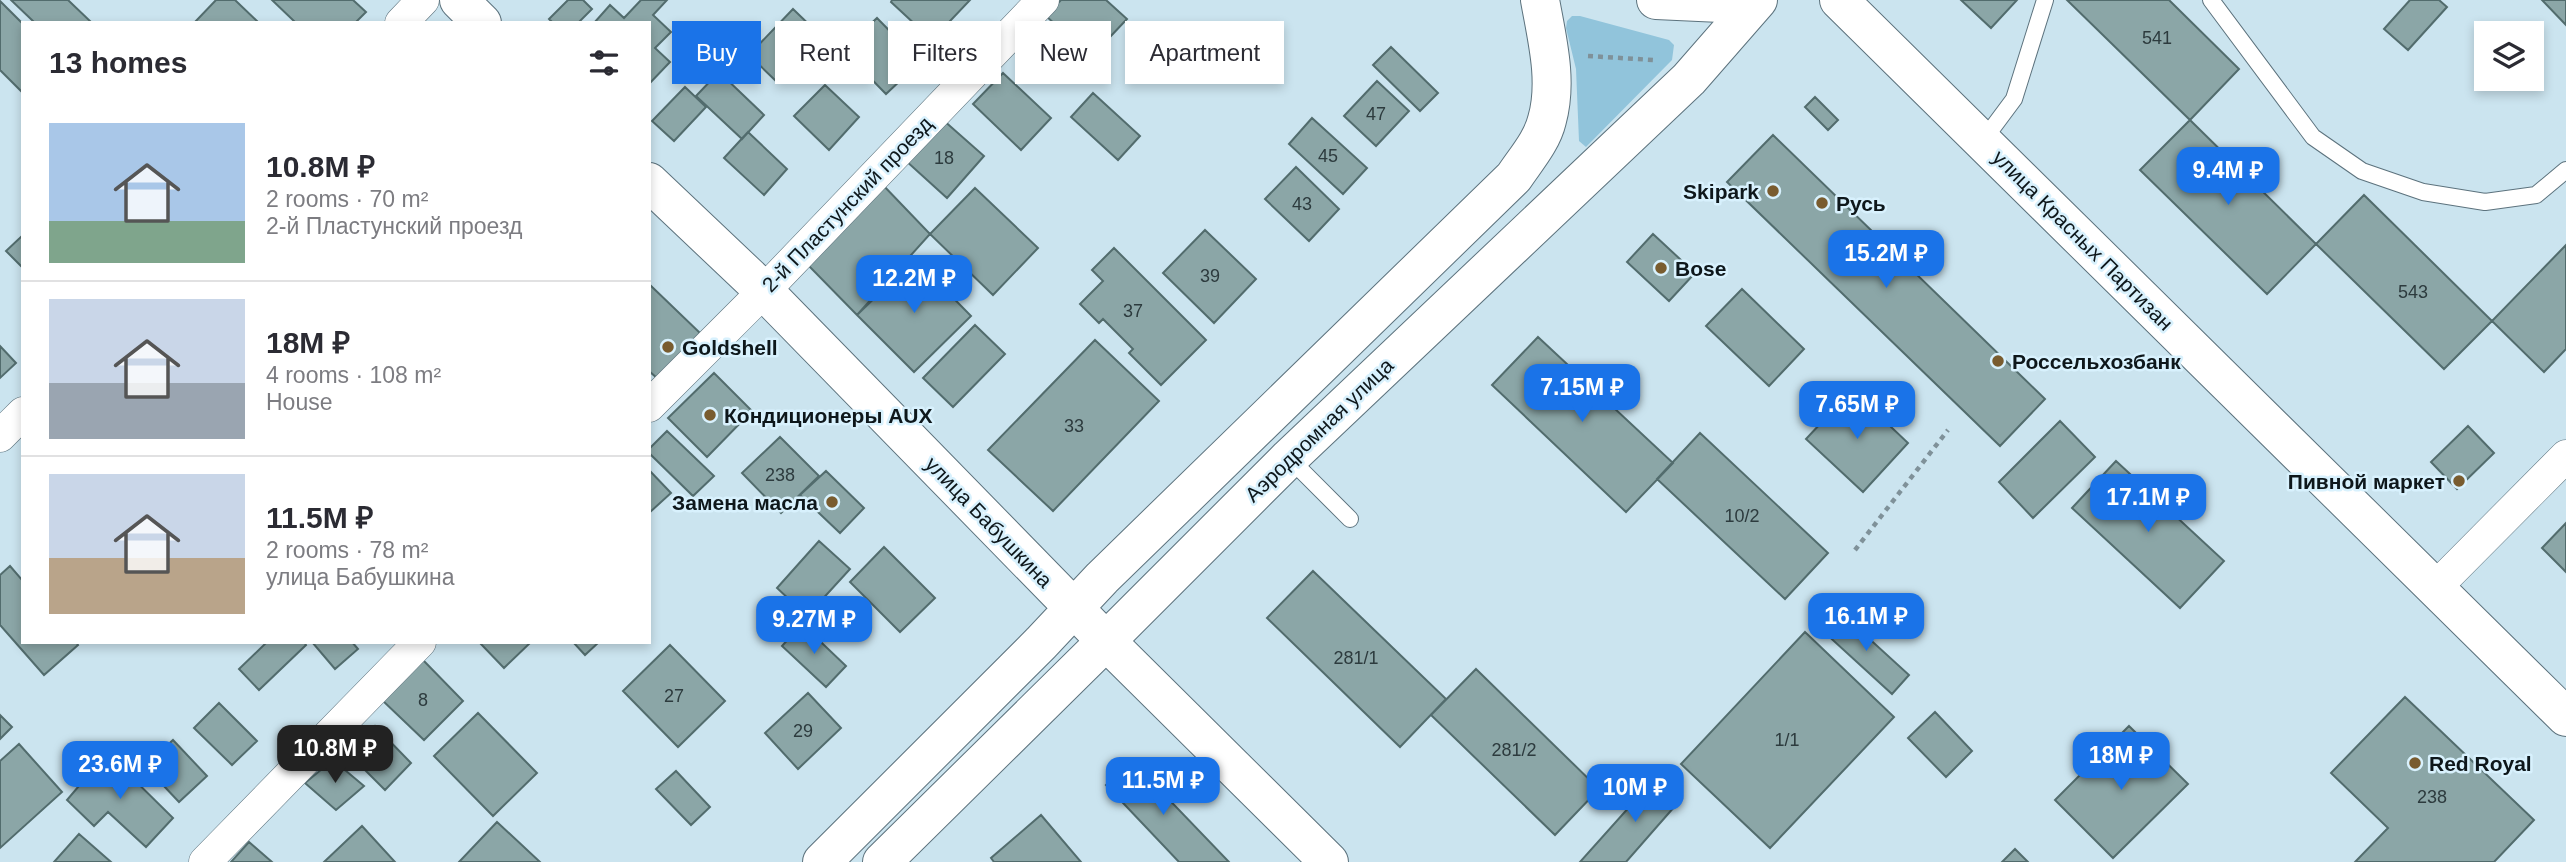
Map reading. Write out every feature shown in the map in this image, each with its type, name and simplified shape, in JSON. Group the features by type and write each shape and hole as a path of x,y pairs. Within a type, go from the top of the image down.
{"street":[{"path":"403,21 423,0"},
{"path":"458,0 480,21"},
{"name":"2-й Пластунский проезд","path":"651,404 764,291 1043,0"},
{"path":"822,862 1112,568 1514,177 1534,148 1547,121 1552,90 1540,0"},
{"path":"1656,0 1721,3 1728,0"},
{"name":"Аэродромная улица","path":"882,862 1289,458 1639,129 1689,79 1758,0"},
{"name":"улица Красных Партизан","path":"1839,0 2566,717"},
{"name":"улица Бабушкина","path":"651,184 764,291 1106,641 1329,862"},
{"path":"0,436 21,415"},
{"path":"2435,588 2566,456"},
{"path":"205,862 418,644"}],"lane":[{"path":"1982,142 2014,99 2045,0"},
{"path":"2211,0 2313,137 2362,171 2423,192 2485,202 2536,195 2566,170"},
{"path":"1289,458 1350,519"}],"path":[{"path":"1586,56 1650,59 1659,62"},
{"path":"1856,550 1948,430"}],"shaded area":[{"path":"1572,16 1669,40 1674,45 1672,60 1586,147 1579,141 1576,69 1566,28 1567,21"}],"building":[{"path":"11,0 68,0 90,21 33,21"},
{"path":"216,0 235,0 257,21 196,21"},
{"path":"272,0 353,0 366,12 357,21 294,21"},
{"path":"568,0 583,0 592,9 580,21 549,19"},
{"path":"641,0 667,0 653,15 671,32 655,48 670,62 651,82 651,21 596,21 610,5 624,18"},
{"path":"970,0 950,21 912,21 891,2"},
{"path":"1061,0 1106,0 1127,19 1111,36 1111,21 1051,21 1046,16"},
{"path":"1961,0 2017,0 1991,28"},
{"path":"2067,0 2169,0 2239,69 2190,120"},
{"path":"2410,0 2439,0 2447,7 2408,50 2384,29"},
{"path":"2542,0 2566,0 2566,25"},
{"path":"0,1 21,22 21,91 0,70"},
{"path":"793,9 805,21 782,21"},
{"path":"877,18 888,29 888,84 897,84 886,94 874,82 874,21"},
{"path":"775,28 775,80 761,67 761,42"},
{"path":"1391,47 1438,93 1420,111 1373,65"},
{"path":"1003,73 1051,118 1021,150 973,104 992,84 1001,84"},
{"path":"1377,81 1409,111 1376,146 1344,116"},
{"path":"708,84 732,84 764,115 742,139 696,96"},
{"path":"825,85 859,117 829,150 794,116"},
{"path":"685,87 706,107 674,141 652,121"},
{"path":"1093,93 1140,136 1118,160 1071,117"},
{"path":"1815,97 1838,120 1828,130 1805,107"},
{"path":"1312,118 1367,168 1343,194 1289,144"},
{"path":"942,119 984,156 947,198 905,160"},
{"path":"2190,120 2316,244 2267,294 2140,170"},
{"path":"748,132 787,169 764,195 724,158"},
{"path":"1773,135 2045,399 2000,446 1727,182"},
{"path":"1296,167 1339,209 1309,241 1265,199"},
{"path":"881,183 930,234 857,315 807,264"},
{"path":"975,188 1038,248 993,295 930,234"},
{"path":"2364,195 2492,321 2444,369 2316,244"},
{"path":"1205,230 1256,279 1214,323 1163,273"},
{"name":"Bose","path":"1653,234 1695,273 1669,301 1627,262"},
{"path":"21,237 21,266 6,251"},
{"path":"2566,245 2566,349 2544,372 2492,321"},
{"path":"1114,248 1206,340 1161,385 1129,353 1133,349 1103,319 1099,323 1080,304 1103,281 1092,270"},
{"path":"915,259 971,316 914,372 857,315"},
{"path":"651,286 700,333 657,378 651,373"},
{"path":"1742,289 1804,349 1769,386 1706,326"},
{"path":"975,325 1005,354 953,407 923,378"},
{"path":"1538,337 1673,463 1626,512 1492,385"},
{"path":"1095,340 1159,401 1053,511 988,450"},
{"path":"0,346 16,363 0,378"},
{"path":"714,373 752,411 707,457 668,418"},
{"path":"1852,390 1908,443 1863,492 1806,439"},
{"path":"2060,421 2095,457 2033,518 1999,482"},
{"path":"2468,426 2494,453 2457,489 2431,462"},
{"path":"667,431 714,476 693,496 651,455 651,447"},
{"path":"1700,433 1828,553 1785,599 1657,479"},
{"path":"780,437 819,476 781,513 742,473"},
{"path":"2116,461 2224,561 2180,608 2072,508"},
{"path":"826,471 864,508 840,533 800,495"},
{"path":"651,472 671,493 651,511"},
{"path":"2566,523 2566,572 2542,548"},
{"path":"819,541 850,569 807,616 777,588"},
{"path":"884,547 935,598 900,632 850,582"},
{"path":"10,566 21,579 21,644 78,645 44,675 0,625 0,575"},
{"path":"1313,571 1446,699 1400,747 1267,618"},
{"path":"1841,613 1909,675 1892,694 1824,632"},
{"path":"802,624 846,666 826,687 782,646"},
{"path":"1805,632 1894,717 1770,848 1681,764"},
{"path":"265,644 306,645 259,690 239,669"},
{"path":"314,644 354,644 358,649 335,669"},
{"path":"481,644 529,644 504,668"},
{"path":"575,644 597,644 585,655"},
{"path":"670,645 725,701 678,747 623,691"},
{"path":"422,659 463,701 424,740 382,700"},
{"path":"1476,669 1599,789 1555,835 1431,715"},
{"path":"808,693 841,728 798,769 765,733"},
{"name":"Red Royal","path":"2405,697 2534,820 2494,862 2355,862 2388,828 2331,773"},
{"path":"219,703 257,741 232,765 194,728"},
{"path":"1935,712 1972,751 1946,777 1908,738"},
{"path":"478,713 537,773 493,816 434,756"},
{"path":"0,715 12,727 0,739"},
{"path":"375,726 411,763 385,790 348,753"},
{"path":"2129,726 2188,784 2113,858 2055,800"},
{"path":"173,740 207,776 179,802 145,766"},
{"path":"19,744 62,792 0,848 0,761"},
{"path":"107,753 173,818 146,847 108,812 94,826 67,800"},
{"path":"333,760 364,786 336,810 305,783"},
{"path":"1132,761 1229,862 1179,862 1106,785"},
{"path":"676,771 710,807 691,825 656,789"},
{"path":"1657,776 1682,798 1626,862 1580,862"},
{"path":"1041,815 1081,862 994,862 991,858"},
{"path":"497,822 540,862 459,862"},
{"path":"362,826 395,862 324,862"},
{"path":"79,834 111,862 54,862"},
{"path":"249,842 272,862 231,862"},
{"path":"2015,849 2028,862 2002,862"}],"place":[{"name":"Skipark","path":"1773,191"},
{"name":"Русь","path":"1822,203"},
{"name":"Bose","path":"1661,268"},
{"name":"Goldshell","path":"668,347"},
{"name":"Россельхозбанк","path":"1998,361"},
{"name":"Кондиционеры AUX","path":"710,415"},
{"name":"Пивной маркет","path":"2459,481"},
{"name":"Замена масла","path":"832,502"},
{"name":"Red Royal","path":"2415,763"}]}
